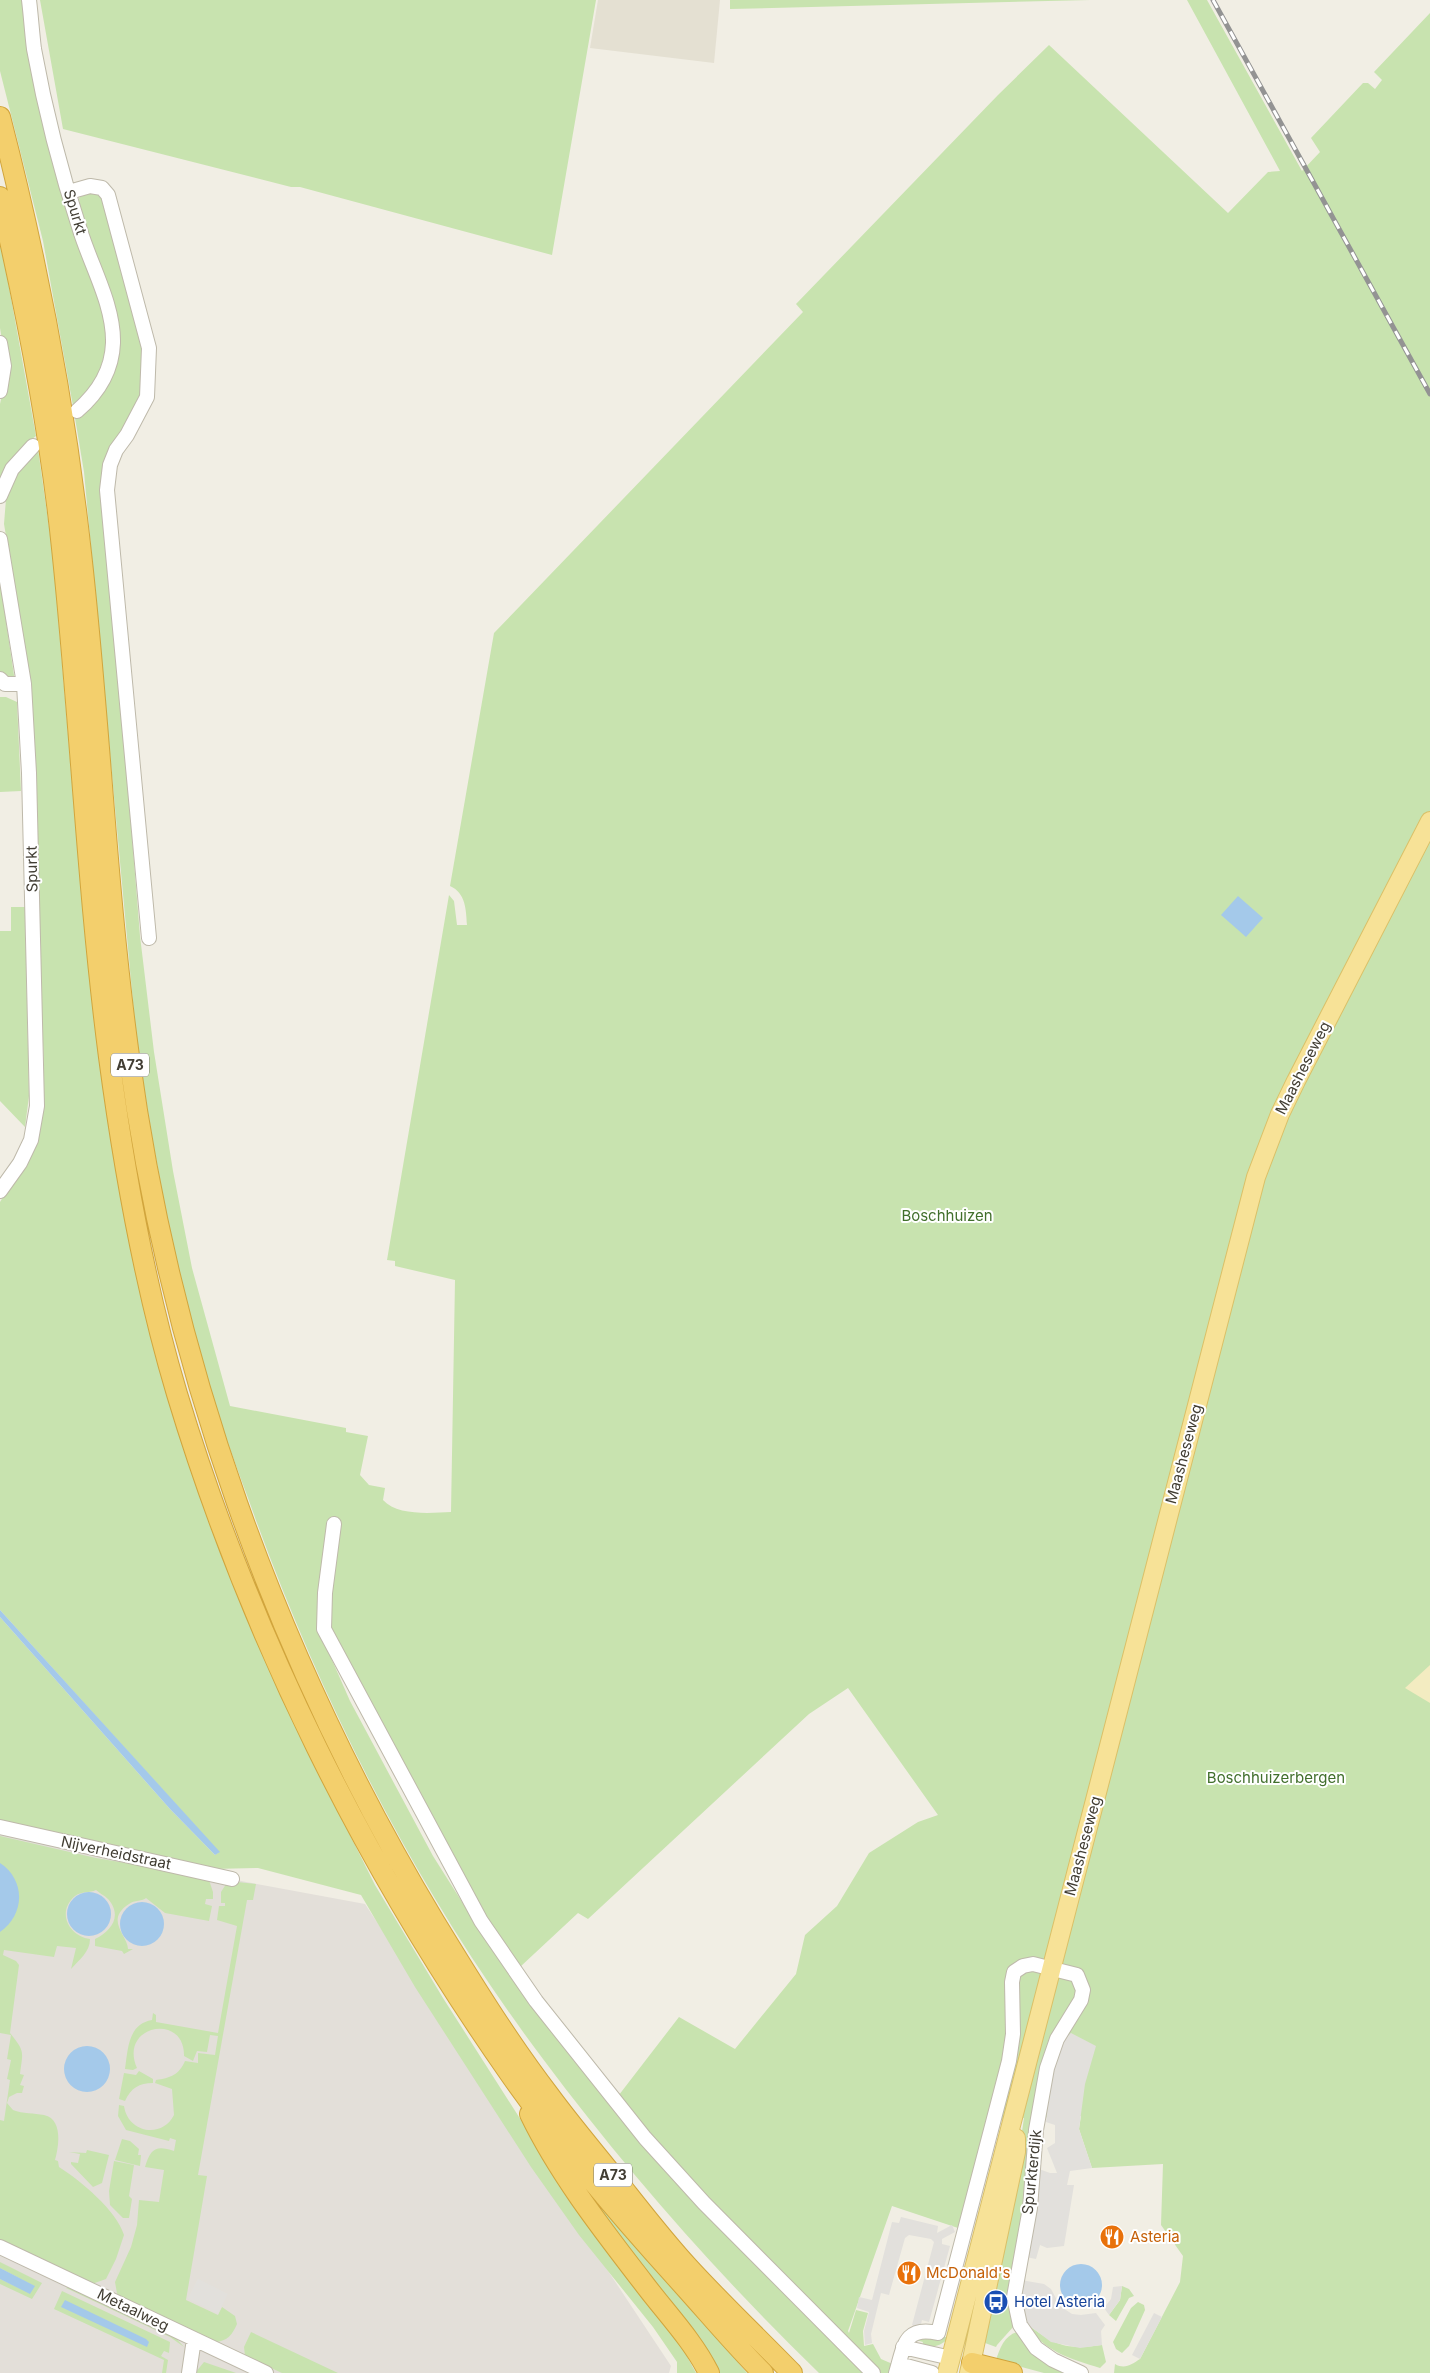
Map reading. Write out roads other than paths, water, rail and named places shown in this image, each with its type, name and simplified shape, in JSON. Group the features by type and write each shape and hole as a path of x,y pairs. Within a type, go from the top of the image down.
{"highway":[{"name":"A73","path":"0,118 45,311 63,414 81,553 128,1056 150,1182 172,1284 200,1394 253,1548 296,1655 363,1796 418,1893 490,2011 549,2095 686,2264 792,2373"},
{"name":"A73","path":"0,198 26,309 62,544 98,959 109,1057 128,1183 148,1281 177,1394 231,1555 274,1657 326,1766 361,1833 424,1942 509,2072 636,2233 763,2373"},
{"name":"A73","path":"509,2072 543,2141 637,2274 692,2344 709,2373"},
{"path":"970,2368 1012,2373"}],"main road":[{"name":"Maasheseweg","path":"949,2365 1256,1177 1280,1114 1296,1081 1430,821"},
{"name":"Maasheseweg","path":"970,2368 1016,2152 1015,2115"},
{"path":"949,2365 970,2368"}],"street":[{"name":"Spurkt","path":"29,0 34,48 46,103 69,192 112,327 113,345 106,377 93,398 77,411"},
{"path":"69,192 90,186 102,188 108,195 149,348 147,397 127,435 116,450 110,465 107,490 149,938"},
{"path":"0,343 4,366 0,391"},
{"path":"0,496 12,469 34,446"},
{"name":"Spurkt","path":"0,539 24,684 29,773 37,1106 31,1140 20,1163 0,1191"},
{"path":"0,680 6,684 24,684"},
{"path":"334,1524 325,1593 324,1629 481,1921 536,2001 645,2138 704,2203 873,2373"},
{"name":"Nijverheidstraat","path":"0,1827 232,1878"},
{"path":"932,2373 897,2368 905,2341 913,2334 924,2330 938,2332 1009,2061 1014,2034 1012,1982 1014,1972 1027,1964 1051,1968"},
{"name":"Spurkterdijk","path":"1051,1968 1077,1975 1083,1990 1081,2000 1057,2040 1047,2068 1036,2130 1030,2208 1014,2297 1020,2326 1036,2348 1053,2360 1082,2373"},
{"name":"Metaalweg","path":"0,2247 266,2373"},
{"path":"189,2373 194,2339"},
{"path":"904,2347 949,2365"}],"water":[{"path":"1238,896 1263,918 1246,937 1221,915"},
{"path":"0,1610 220,1852 215,1855 170,1809 0,1617"},
{"path":"0,1863 14,1879 18,1888 19,1898 14,1916 0,1932"},
{"path":"85,1892 93,1892 105,1898 111,1914 105,1930 93,1936 85,1936 73,1930 67,1918 67,1910 73,1898"},
{"path":"138,1902 146,1902 158,1908 164,1924 158,1940 146,1946 138,1946 126,1940 120,1928 120,1920 126,1908"},
{"path":"87,2046 100,2050 106,2056 110,2069 106,2082 100,2088 87,2092 74,2088 68,2082 64,2069 68,2056 74,2050"},
{"path":"1081,2264 1096,2270 1102,2285 1096,2300 1081,2306 1066,2300 1060,2285 1066,2270"},
{"path":"0,2268 35,2286 30,2294 0,2279"},
{"path":"65,2300 146,2339 149,2342 147,2347 61,2307"}],"railway":[{"path":"1213,0 1430,394"}],"place":[{"name":"Asteria","path":"1112,2237"},
{"name":"McDonald's","path":"909,2273"},
{"name":"Hotel Asteria","path":"996,2302"}],"park label":[{"name":"Boschhuizen","path":"947,1216"},
{"name":"Boschhuizerbergen","path":"1276,1778"}]}
